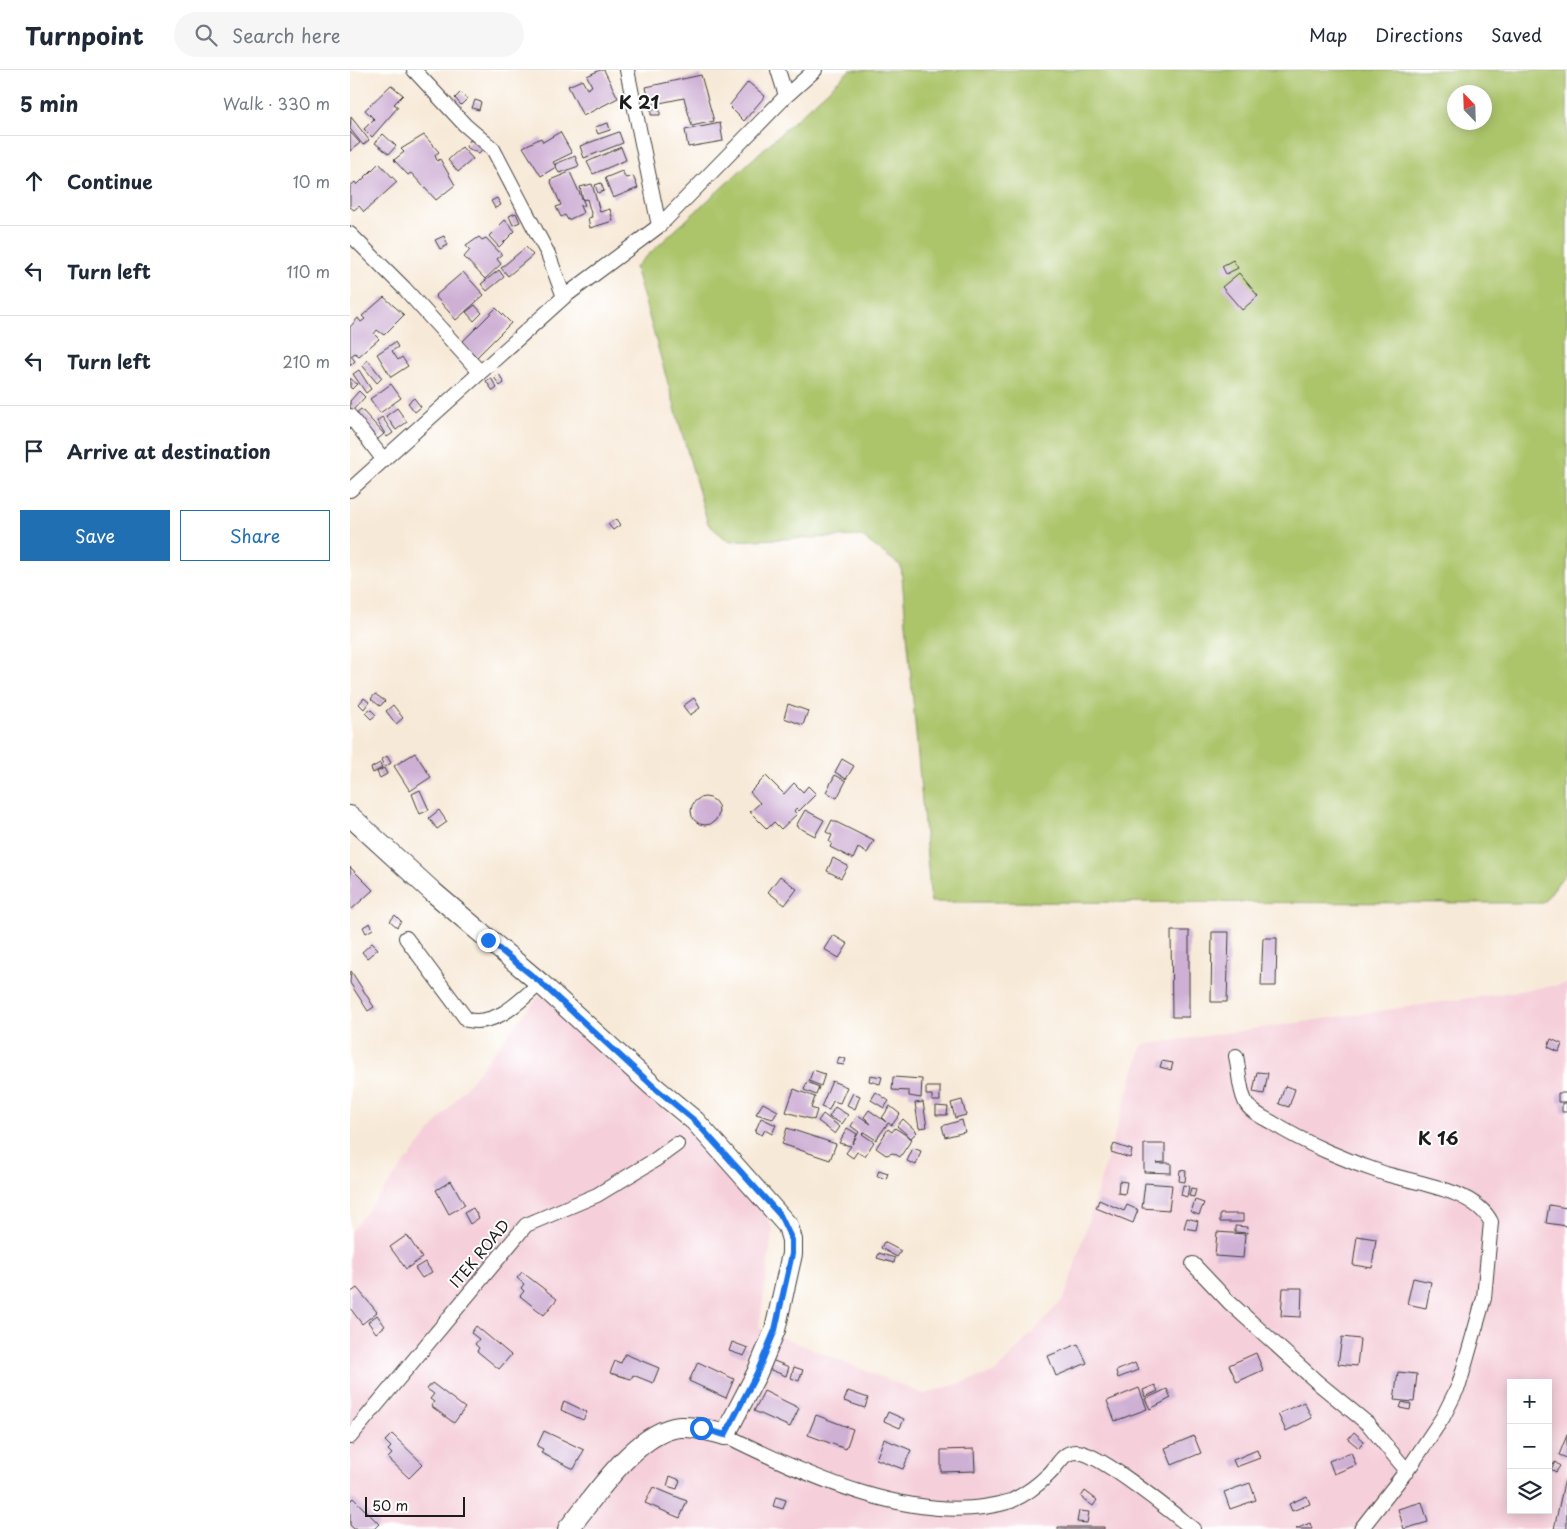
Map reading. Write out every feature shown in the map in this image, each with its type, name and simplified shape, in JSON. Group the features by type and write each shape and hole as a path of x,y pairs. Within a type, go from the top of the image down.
{"street":[{"path":"414,70 465,125 493,149 548,254 564,297"},
{"path":"627,70 658,226"},
{"path":"778,70 786,96"},
{"path":"350,490 479,371 564,297 658,226 786,96 815,70"},
{"path":"350,234 404,288 479,371"},
{"path":"350,416 383,460"},
{"path":"350,816 446,904 540,982 654,1087 695,1121 788,1226 792,1240 792,1254 775,1330 757,1373 725,1435"},
{"path":"406,938 467,1020 478,1022 493,1020 540,982"},
{"path":"1236,1056 1245,1102 1264,1118 1285,1131 1317,1146 1386,1174 1424,1182 1469,1201 1483,1210 1492,1222 1484,1298 1459,1385 1443,1417 1408,1471 1361,1529"},
{"name":"ITEK ROAD","path":"350,1437 526,1225 597,1194 655,1160 677,1144"},
{"path":"1193,1264 1229,1302 1317,1382 1368,1424 1408,1471"},
{"path":"568,1529 620,1467 643,1444 659,1433 679,1427 701,1428 725,1435 845,1492 898,1508 932,1511 968,1513 994,1508 1018,1498 1048,1476 1066,1455 1075,1451 1085,1453 1108,1466 1193,1529"}],"shaded area":[{"path":"1567,984 1567,1529 350,1529 350,1232 541,993 690,1131 757,1200 773,1229 759,1328 924,1394 996,1372 1065,1297 1142,1045"}],"green space":[{"path":"850,70 1567,70 1567,871 1543,903 931,902 901,566 861,536 728,541 708,524 635,267"}],"building":[{"path":"604,70 618,98 583,116 568,86 582,80 587,89 592,86 587,76"},
{"path":"701,75 714,121 692,126 684,98 650,105 646,87"},
{"path":"748,82 765,96 744,121 729,106"},
{"path":"391,85 403,95 394,104 398,107 372,137 364,129 374,119 365,110"},
{"path":"461,92 467,99 461,105 455,98"},
{"path":"475,100 481,102 479,110 472,108"},
{"path":"651,109 660,109 660,115 651,115"},
{"path":"351,117 369,140 363,145 350,129"},
{"path":"608,123 610,130 598,134 595,127"},
{"path":"720,123 723,141 688,147 685,130"},
{"path":"350,132 360,143 350,151"},
{"path":"560,132 572,153 553,162 556,167 541,176 523,147 541,138 543,142"},
{"path":"619,132 623,143 584,158 580,146"},
{"path":"383,134 396,146 389,154 375,143"},
{"path":"424,135 439,152 435,155 437,161 440,159 455,185 436,200 411,173 408,175 394,160 404,152 401,149"},
{"path":"470,140 483,147 479,154 466,147"},
{"path":"462,147 473,159 458,172 448,160"},
{"path":"621,147 626,160 593,174 587,162"},
{"path":"575,156 579,166 559,173 555,164"},
{"path":"379,163 397,182 364,212 359,206 354,210 350,207 350,186 355,182 357,185"},
{"path":"622,171 626,178 633,176 638,188 613,198 605,178"},
{"path":"570,172 585,205 580,206 583,213 568,220 565,215 561,217 556,207 561,205 550,180"},
{"path":"601,183 604,191 598,193 595,185"},
{"path":"592,184 600,212 610,209 613,221 590,228 588,218 592,217 587,199 583,200 580,187"},
{"path":"497,198 501,205 495,208 491,201"},
{"path":"516,213 520,222 513,225 509,216"},
{"path":"505,220 515,231 499,247 489,236"},
{"path":"444,236 448,245 440,249 435,240"},
{"path":"479,237 482,240 486,238 502,255 497,259 501,264 485,279 464,257 470,250 466,246"},
{"path":"526,247 533,255 508,276 501,268"},
{"path":"1233,260 1238,268 1226,274 1222,266"},
{"path":"499,270 504,277 487,291 481,284"},
{"path":"463,272 484,295 456,320 435,296"},
{"path":"1239,273 1258,296 1242,310 1222,287"},
{"path":"384,297 404,315 384,335 377,330 374,334 379,339 359,356 355,353 351,356 355,361 350,366 350,327 358,318 361,322 365,319 362,316"},
{"path":"475,305 482,313 474,321 466,312"},
{"path":"496,308 511,323 477,357 462,342"},
{"path":"395,342 398,347 392,351 398,360 402,357 408,366 391,377 377,354"},
{"path":"368,360 382,378 377,383 362,365"},
{"path":"359,370 371,389 366,393 353,374"},
{"path":"499,374 504,383 500,386 494,377"},
{"path":"350,378 357,384 352,389 350,387"},
{"path":"491,378 497,388 493,391 486,381"},
{"path":"391,384 401,398 380,413 370,399"},
{"path":"359,391 365,397 353,410 350,408 350,401"},
{"path":"414,398 421,407 415,412 408,403"},
{"path":"397,408 407,422 396,430 386,416"},
{"path":"361,409 384,434 378,439 355,414"},
{"path":"382,417 393,433 387,437 377,421"},
{"path":"616,519 620,525 613,530 608,524"},
{"path":"375,694 385,701 380,706 371,699"},
{"path":"364,698 369,702 364,709 359,704"},
{"path":"694,698 700,708 690,715 683,706"},
{"path":"788,704 808,711 803,725 784,718"},
{"path":"393,705 403,718 396,724 386,711"},
{"path":"370,709 376,715 371,719 365,713"},
{"path":"415,753 431,777 410,791 394,766"},
{"path":"387,756 391,763 385,767 381,760"},
{"path":"842,759 854,766 846,779 835,772"},
{"path":"380,763 382,768 373,773 371,768"},
{"path":"384,768 387,774 380,778 377,772"},
{"path":"835,775 846,781 837,798 826,792"},
{"path":"766,776 784,794 794,783 803,792 808,786 816,794 799,811 796,808 794,811 797,814 781,829 774,822 767,829 750,812 760,803 750,792"},
{"path":"420,790 429,810 420,814 412,794"},
{"path":"705,797 715,801 719,811 715,821 705,825 695,821 691,811 695,801"},
{"path":"439,810 447,822 437,829 429,818"},
{"path":"805,810 824,820 815,836 796,826"},
{"path":"832,820 874,841 867,853 858,848 853,859 830,847 832,843 829,842 832,835 826,832"},
{"path":"833,858 848,866 841,878 827,871"},
{"path":"350,867 373,890 352,909 350,907"},
{"path":"780,876 797,889 785,905 768,892"},
{"path":"395,915 401,921 397,927 390,921"},
{"path":"370,923 373,929 366,933 363,927"},
{"path":"1171,931 1189,931 1189,1017 1172,1017"},
{"path":"1212,932 1229,932 1227,1002 1211,1002"},
{"path":"833,935 848,944 839,958 824,949"},
{"path":"1263,938 1277,938 1276,986 1261,986"},
{"path":"372,943 378,949 367,958 362,952"},
{"path":"351,971 374,1007 368,1011 350,983"},
{"path":"1551,1039 1562,1044 1559,1052 1548,1047"},
{"path":"839,1057 846,1059 844,1065 837,1064"},
{"path":"1162,1061 1173,1063 1171,1070 1160,1067"},
{"path":"813,1070 825,1074 821,1086 809,1081"},
{"path":"1257,1072 1268,1073 1264,1094 1253,1092"},
{"path":"870,1075 882,1077 880,1084 869,1081"},
{"path":"893,1077 922,1079 921,1098 909,1096 909,1091 892,1090"},
{"path":"832,1081 847,1087 840,1103 833,1101 829,1110 821,1107"},
{"path":"807,1082 819,1087 816,1095 804,1090"},
{"path":"1285,1086 1295,1089 1289,1107 1279,1104"},
{"path":"926,1087 940,1087 940,1101 932,1101 932,1095 926,1095"},
{"path":"794,1089 815,1097 811,1108 817,1110 814,1120 786,1112"},
{"path":"876,1092 889,1101 884,1108 871,1100"},
{"path":"853,1093 860,1096 855,1109 847,1105"},
{"path":"1558,1093 1567,1093 1567,1102 1558,1102"},
{"path":"962,1100 966,1115 955,1118 951,1103"},
{"path":"923,1102 927,1127 919,1128 915,1103"},
{"path":"763,1103 778,1111 773,1119 756,1114"},
{"path":"1562,1103 1567,1103 1567,1112 1562,1112"},
{"path":"890,1106 900,1114 892,1125 888,1123 876,1140 864,1132 862,1134 874,1142 865,1156 857,1152 853,1158 846,1153 851,1146 839,1143 847,1128 857,1134 852,1144 859,1132 851,1126 858,1115 871,1124 864,1117 869,1110 886,1122 882,1118"},
{"path":"936,1106 948,1107 947,1115 936,1115"},
{"path":"835,1107 848,1115 842,1124 829,1117"},
{"path":"823,1114 840,1127 835,1134 818,1121"},
{"path":"761,1118 776,1125 772,1134 765,1130 762,1135 755,1132"},
{"path":"903,1119 917,1132 911,1138 897,1126"},
{"path":"962,1120 965,1132 945,1137 942,1126"},
{"path":"787,1128 836,1144 830,1160 782,1144"},
{"path":"895,1128 912,1139 900,1157 893,1153 886,1155 876,1148 888,1129 892,1132"},
{"path":"1114,1144 1132,1150 1130,1158 1111,1152"},
{"path":"1144,1144 1165,1144 1165,1162 1156,1163 1171,1163 1171,1173 1144,1172"},
{"path":"913,1148 921,1151 916,1165 907,1161"},
{"path":"879,1170 888,1173 886,1179 877,1176"},
{"path":"1180,1170 1186,1171 1185,1182 1179,1181"},
{"path":"451,1181 465,1205 449,1214 436,1190"},
{"path":"1119,1181 1127,1182 1125,1194 1118,1193"},
{"path":"1145,1183 1172,1185 1169,1210 1142,1208"},
{"path":"1183,1185 1189,1186 1187,1197 1181,1195"},
{"path":"1191,1188 1196,1189 1194,1197 1189,1196"},
{"path":"1099,1200 1124,1211 1127,1205 1138,1210 1133,1223 1096,1208"},
{"path":"1195,1200 1204,1203 1199,1215 1191,1212"},
{"path":"1549,1205 1567,1208 1567,1226 1546,1223"},
{"path":"473,1208 479,1218 470,1224 464,1213"},
{"path":"1220,1214 1243,1214 1243,1222 1220,1222"},
{"path":"1187,1218 1198,1221 1196,1230 1184,1228"},
{"path":"1235,1226 1248,1227 1247,1233 1235,1232"},
{"path":"1217,1232 1245,1234 1243,1258 1215,1256"},
{"path":"407,1235 422,1258 406,1269 390,1247"},
{"path":"1357,1236 1376,1239 1372,1268 1353,1265"},
{"path":"884,1242 901,1251 897,1257 881,1248"},
{"path":"879,1253 895,1258 894,1263 877,1258"},
{"path":"425,1262 432,1272 422,1278 415,1268"},
{"path":"522,1272 557,1299 544,1315 520,1296 524,1291 521,1288 524,1284 517,1278"},
{"path":"1413,1278 1431,1282 1426,1308 1407,1304"},
{"path":"357,1288 377,1312 362,1324 350,1308 350,1293"},
{"path":"1283,1288 1302,1288 1301,1317 1281,1316"},
{"path":"377,1315 385,1326 376,1333 368,1322"},
{"path":"476,1326 511,1355 499,1369 477,1351 479,1348 475,1344 479,1339 471,1333"},
{"path":"1342,1337 1360,1339 1357,1366 1338,1364"},
{"path":"732,1342 748,1348 744,1356 729,1351"},
{"path":"1078,1344 1087,1363 1056,1376 1048,1356"},
{"path":"1256,1353 1263,1370 1237,1382 1229,1365"},
{"path":"625,1354 659,1368 653,1383 633,1375 631,1379 610,1373 615,1361 621,1363"},
{"path":"769,1359 789,1367 786,1376 766,1368"},
{"path":"698,1362 734,1379 726,1398 689,1381"},
{"path":"1135,1363 1138,1370 1118,1378 1116,1371"},
{"path":"794,1367 803,1370 799,1381 791,1378"},
{"path":"1398,1372 1417,1374 1414,1402 1394,1400"},
{"path":"432,1383 465,1408 454,1423 431,1406 434,1402 430,1399 434,1394 427,1389"},
{"path":"1155,1385 1158,1391 1145,1397 1143,1390"},
{"path":"1139,1388 1147,1409 1115,1421 1107,1401"},
{"path":"1167,1389 1171,1398 1150,1409 1145,1399"},
{"path":"764,1391 799,1408 790,1427 754,1411"},
{"path":"848,1391 868,1398 865,1408 844,1401"},
{"path":"564,1401 587,1412 583,1420 561,1410"},
{"path":"1304,1402 1312,1418 1286,1431 1278,1414"},
{"path":"1402,1402 1411,1404 1410,1410 1400,1408"},
{"path":"888,1412 904,1419 900,1428 884,1421"},
{"path":"816,1415 853,1429 846,1449 808,1435"},
{"path":"544,1431 584,1450 574,1469 541,1453 543,1449 537,1446"},
{"path":"1354,1432 1364,1441 1359,1448 1348,1439"},
{"path":"392,1434 423,1464 409,1478 388,1458 392,1454 388,1450 391,1447 385,1441"},
{"path":"1567,1435 1567,1458 1559,1455"},
{"path":"1194,1436 1201,1453 1172,1465 1165,1448"},
{"path":"884,1439 911,1450 903,1469 876,1459"},
{"path":"974,1449 975,1471 941,1472 941,1450"},
{"path":"1257,1450 1260,1458 1236,1467 1233,1460"},
{"path":"1351,1452 1356,1465 1334,1474 1329,1461"},
{"path":"1555,1462 1560,1466 1556,1472 1552,1470"},
{"path":"1566,1474 1567,1529 1554,1529"},
{"path":"670,1476 680,1480 677,1489 667,1486"},
{"path":"1250,1483 1256,1500 1230,1509 1224,1492"},
{"path":"653,1487 687,1501 680,1518 645,1503"},
{"path":"1085,1491 1097,1500 1093,1506 1081,1497"},
{"path":"1307,1496 1310,1504 1292,1511 1289,1504"},
{"path":"776,1497 786,1500 783,1509 773,1506"},
{"path":"353,1498 379,1524 374,1529 354,1529 350,1525 350,1501"},
{"path":"1422,1502 1428,1522 1404,1529 1398,1509"},
{"path":"1079,1511 1089,1512 1087,1523 1077,1522"},
{"path":"1310,1523 1312,1529 1296,1529"},
{"path":"1058,1527 1104,1527 1104,1529 1058,1529"}],"district":[{"name":"K 21","path":"639,103"},
{"name":"K 16","path":"1438,1139"}],"route":[{"path":"488,940 540,982 654,1087 695,1121 788,1226 792,1240 792,1254 784,1282 775,1330 757,1373 725,1435 701,1428"}]}
